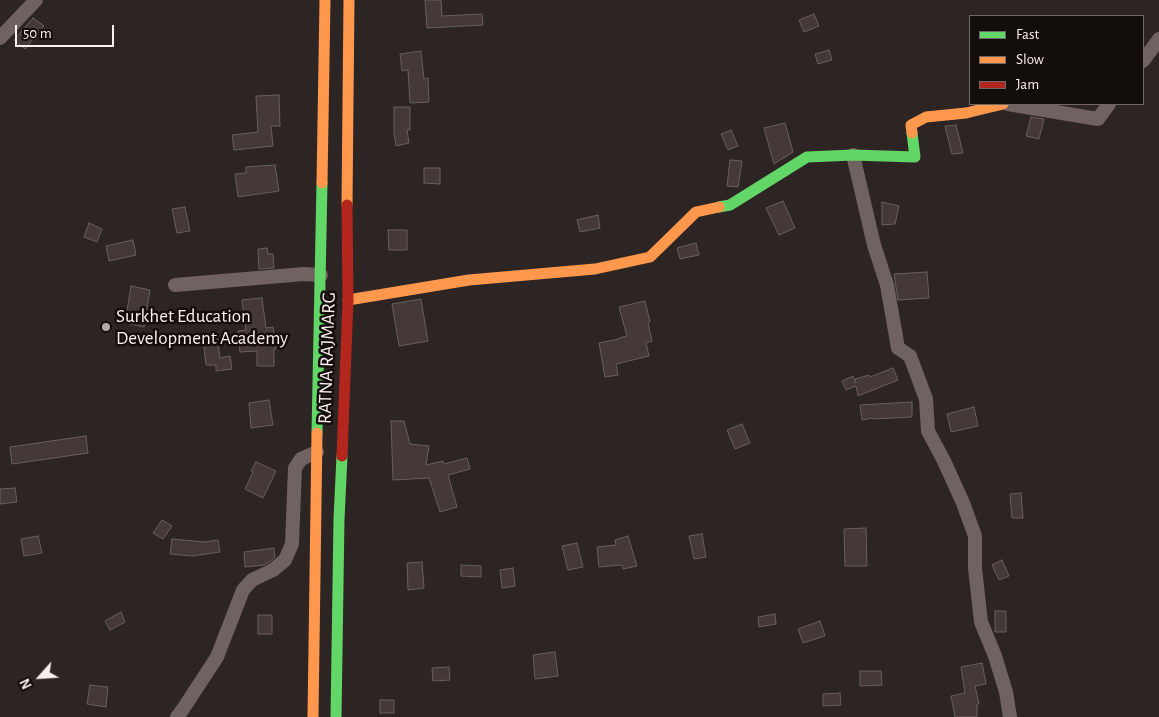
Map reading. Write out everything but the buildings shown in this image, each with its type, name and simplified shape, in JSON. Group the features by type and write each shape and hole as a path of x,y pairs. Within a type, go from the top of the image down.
{"main road":[{"name":"RATNA RAJMARG","path":"313,717 325,0"},
{"name":"RATNA RAJMARG","path":"336,717 339,519 348,300 349,0"},
{"path":"348,300 469,280 595,269 650,257 696,212 730,205 807,157 853,155 915,157 911,125 926,118 966,113 999,105"}],"street":[{"path":"0,38 36,0"},
{"path":"1144,59 1159,38"},
{"path":"1014,105 1098,119 1108,105"},
{"path":"853,155 874,244 887,285 898,348 910,356 926,400 928,431 948,469 975,536 981,622 1001,674 1010,717"},
{"path":"175,285 304,274 321,275"},
{"path":"177,717 217,657 243,590 252,580 273,570 285,560 292,544 295,468 301,459 317,452"}],"traffic: fast":[{"path":"719,207 730,205 807,157 853,155 915,157 912,133"},
{"path":"317,433 322,183"},
{"path":"336,717 339,519 342,456"}],"traffic: slow":[{"path":"322,183 325,0"},
{"path":"347,205 349,0"},
{"path":"912,133 911,125 926,117 966,113 999,105"},
{"path":"348,300 469,280 595,269 650,257 696,212 719,207"},
{"path":"313,717 317,433"}],"traffic: jam":[{"path":"342,456 348,300 347,205"}],"place":[{"name":"Surkhet Education Development Academy","path":"106,327"}]}
